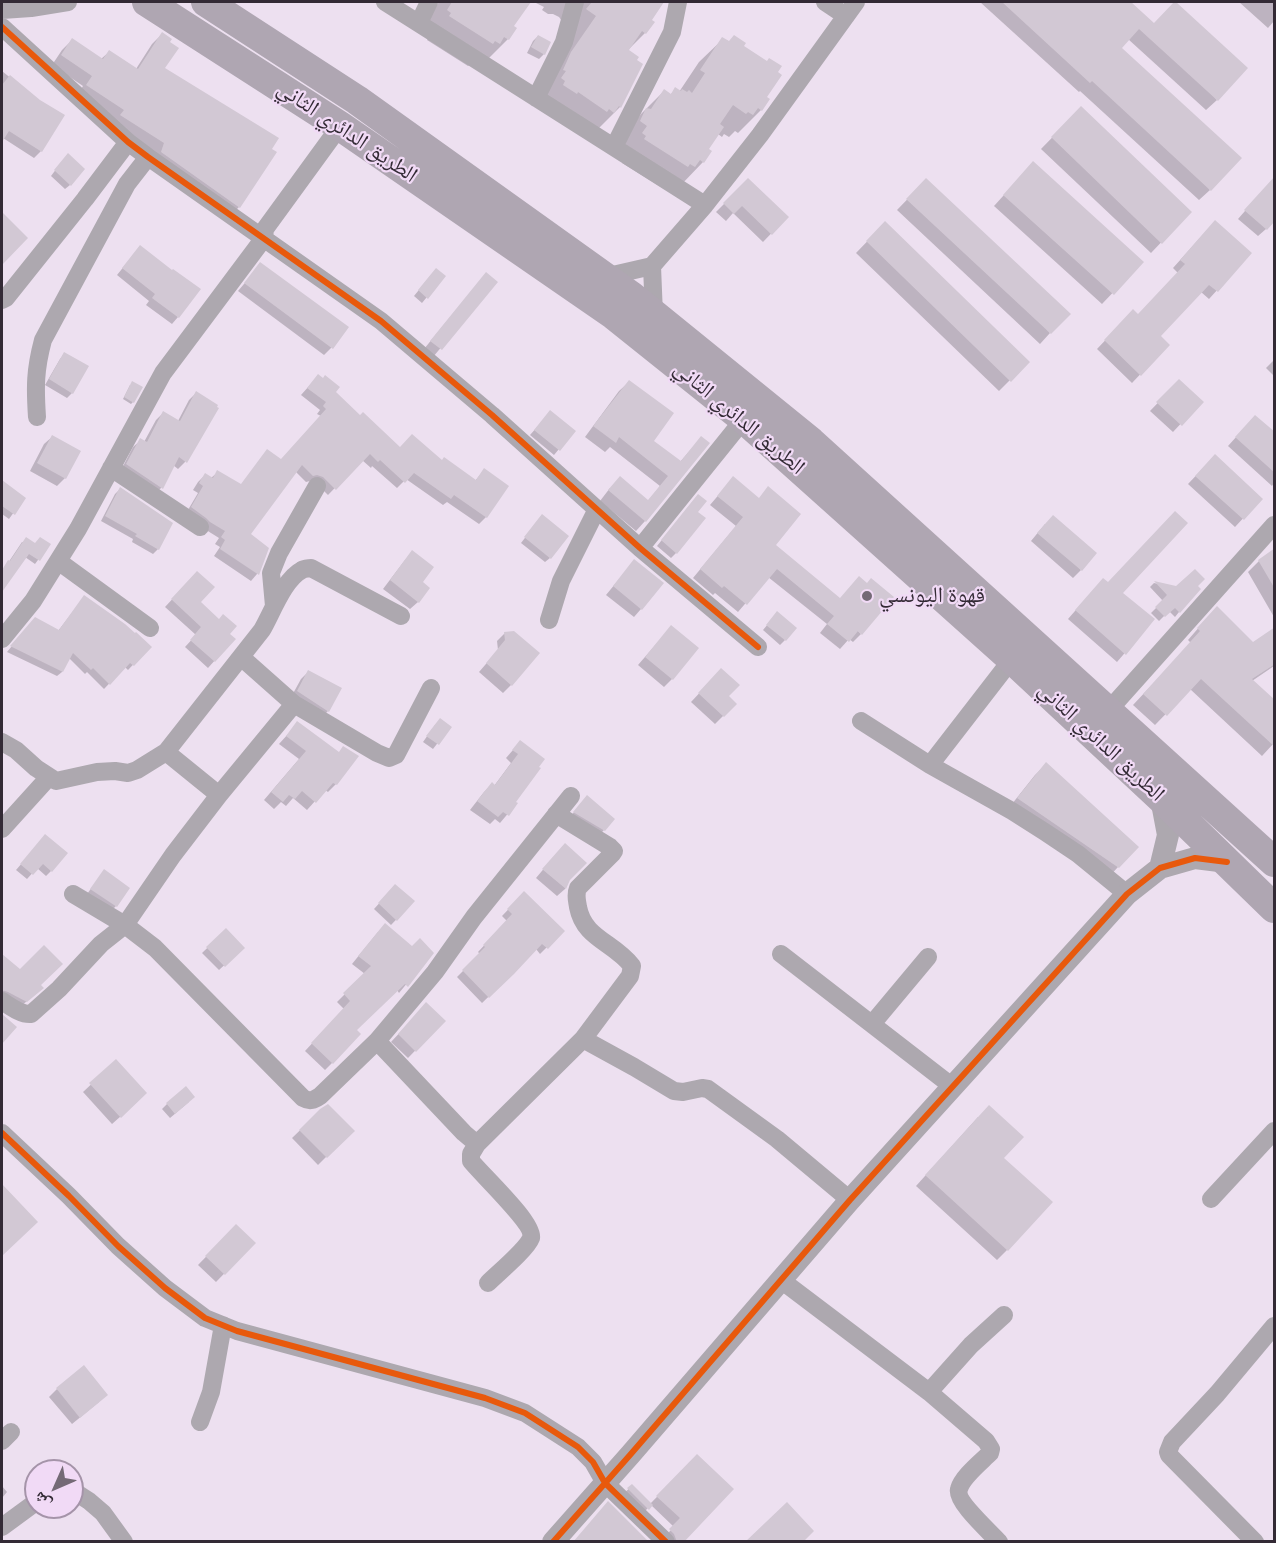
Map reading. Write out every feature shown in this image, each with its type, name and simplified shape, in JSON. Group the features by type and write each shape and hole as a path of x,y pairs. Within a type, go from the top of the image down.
{"highway":[{"name":"الطريق الدائري الثاني","path":"147,2 340,126 614,315 744,419 1012,659 1275,908"},
{"name":"الطريق الدائري الثاني","path":"206,2 357,100 654,315 811,442 1275,862"}],"street":[{"path":"2,10 68,2"},
{"path":"385,2 705,205"},
{"path":"419,23 429,2"},
{"path":"536,98 564,42 575,2"},
{"path":"614,147 672,32 678,2"},
{"path":"604,277 652,266 705,205 760,135 851,9 825,2"},
{"path":"2,27 128,142 381,321 492,415 640,548 758,647"},
{"path":"2,639 33,601 78,529 163,373 264,238 265,229 340,126"},
{"path":"2,300 86,199 128,142"},
{"path":"37,417 35,388 37,363 43,340 127,184 148,157"},
{"path":"652,266 654,315"},
{"path":"640,548 744,419"},
{"path":"111,468 200,527"},
{"path":"274,606 271,573 279,553 317,486"},
{"path":"549,620 561,581 597,509"},
{"path":"1108,711 1275,525"},
{"path":"58,561 150,628"},
{"path":"2,742 56,781 97,772 128,773 137,770 166,752 262,630 291,579 302,570 311,568 401,616"},
{"path":"241,657 294,704 389,759 396,755 431,688"},
{"path":"930,765 1012,659"},
{"path":"2,1001 27,1015 32,1014 101,944 125,925 173,855 294,704"},
{"path":"861,721 930,765 1045,832 1078,854 1127,894"},
{"path":"166,752 219,795"},
{"path":"2,829 49,777"},
{"path":"73,894 125,925 155,948 303,1098 307,1101 313,1100 320,1096 377,1041 435,972 474,917 571,796"},
{"path":"1160,868 1168,836 1161,798"},
{"path":"488,1283 523,1249 531,1236 522,1217 471,1161 471,1154 477,1144 583,1040 630,975 632,966 620,952 589,931 580,918 576,893 578,888 614,851 556,814"},
{"path":"553,1542 850,1200 1127,894 1160,868 1195,858 1227,862"},
{"path":"781,954 953,1087"},
{"path":"872,1024 928,957"},
{"path":"583,1040 674,1091 708,1089 777,1139 850,1200"},
{"path":"377,1041 477,1144"},
{"path":"1211,1200 1275,1131"},
{"path":"2,1133 118,1246 165,1288 205,1318 274,1342 485,1398 525,1413 578,1447 593,1462 605,1483 666,1542"},
{"path":"781,1280 929,1392 986,1441 990,1446 990,1453 967,1476 958,1493 964,1504 999,1542"},
{"path":"929,1392 971,1345 1004,1315"},
{"path":"200,1422 211,1392 223,1325"},
{"path":"1255,1542 1168,1452 1172,1442 1275,1326"},
{"path":"84,1498 103,1513 124,1542"},
{"path":"2,1527 24,1511"}],"building":[{"path":"452,2 531,2 514,26 517,28 509,40 504,37 500,44 495,41 493,44 449,16 451,13 447,10"},
{"path":"592,2 664,2 652,20 655,22 646,34 642,31 629,50 639,57 637,60 643,64 621,108 619,106 614,113 609,109 607,112 578,92 577,94 563,85 565,81 561,78 566,71 563,70 571,52 596,16 586,9"},
{"path":"1002,2 1131,2 1154,23 1176,2 1248,68 1218,101 1139,29 1122,48 1242,158 1211,191"},
{"path":"162,32 179,48 165,68 279,138 272,149 277,152 240,208 161,152 164,143 120,115 124,110 86,85 92,76 61,55 72,38 103,59 109,50 138,69"},
{"path":"538,35 551,42 545,55 531,47"},
{"path":"734,35 746,43 744,46 767,61 769,58 782,66 778,72 782,75 767,97 770,99 762,111 758,108 753,115 748,112 746,114 733,105 720,124 724,127 709,149 712,151 704,163 700,160 695,167 690,164 688,167 644,139 646,136 642,133 647,126 640,121 646,108 651,109 664,89 671,94 675,87 681,91 682,89 687,92 689,90 692,93 705,73 700,70 722,37 729,41"},
{"path":"10,75 40,100 65,115 42,152 9,131 2,142 2,85"},
{"path":"1081,106 1192,212 1162,244 1051,137"},
{"path":"68,153 85,169 71,186 54,170"},
{"path":"1033,161 1144,262 1114,295 1003,195"},
{"path":"1275,176 1275,221 1267,230 1244,210"},
{"path":"748,178 789,217 772,235 742,206 734,214 723,203"},
{"path":"926,178 1071,314 1051,334 906,199"},
{"path":"2,212 28,238 2,265"},
{"path":"1215,220 1252,253 1218,292 1209,285 1161,336 1170,345 1141,376 1104,340 1133,309 1138,314 1185,264 1180,260"},
{"path":"885,221 1030,362 1011,382 866,241"},
{"path":"140,245 201,289 179,318 152,298 155,294 122,268"},
{"path":"260,262 349,327 333,349 244,283"},
{"path":"436,268 446,276 428,299 418,290"},
{"path":"486,272 498,282 442,350 430,341"},
{"path":"64,352 89,366 73,394 49,379"},
{"path":"318,374 323,378 325,375 340,387 336,392 360,415 363,412 400,447 412,434 442,460 444,457 476,480 484,468 509,486 487,518 454,495 451,499 414,473 405,483 370,454 336,490 323,477 313,476 302,465 251,534 269,548 259,575 220,549 225,540 221,537 225,531 191,507 203,486 199,483 205,473 213,478 217,470 241,484 267,449 281,459 326,409 323,406 326,402 307,388"},
{"path":"1179,379 1204,402 1182,426 1156,402"},
{"path":"629,380 674,413 654,441 681,461 701,436 710,443 646,522 608,490 620,476 648,500 668,476 619,437 616,443 593,426"},
{"path":"132,381 143,387 134,403 124,397"},
{"path":"196,391 218,405 219,408 187,463 179,457 163,489 126,464 140,438 147,442 163,411 180,421"},
{"path":"550,410 576,431 560,451 534,430"},
{"path":"1255,415 1275,432 1275,473 1235,437"},
{"path":"52,435 81,451 66,479 37,463"},
{"path":"1215,454 1263,499 1244,520 1195,476"},
{"path":"733,476 759,498 768,486 801,514 776,545 840,598 859,576 867,583 871,578 894,597 862,635 858,631 849,642 827,624 834,616 777,569 747,605 700,569 743,517 717,496"},
{"path":"2,480 26,498 15,515 2,506"},
{"path":"120,487 173,523 159,550 135,536 137,534 105,516"},
{"path":"698,494 707,501 698,512 706,518 677,554 661,540"},
{"path":"1175,511 1188,523 1123,593 1155,619 1126,655 1075,610 1103,578 1108,582"},
{"path":"542,514 569,536 551,559 524,537"},
{"path":"1053,515 1097,553 1082,571 1037,533"},
{"path":"26,537 35,543 40,537 51,544 40,561 29,554 2,592 2,570"},
{"path":"1275,548 1275,589 1258,560"},
{"path":"412,550 434,567 423,582 430,588 419,603 390,580"},
{"path":"634,559 664,583 642,610 613,586"},
{"path":"1195,569 1205,579 1198,586 1201,589 1180,613 1175,608 1165,617 1155,607 1167,595 1154,581 1176,586"},
{"path":"197,571 215,587 201,602 219,619 223,614 237,626 230,634 236,639 215,662 190,640 201,627 171,599"},
{"path":"84,595 136,632 152,647 134,666 130,663 110,685 73,653 63,672 10,646 35,617 59,630"},
{"path":"1217,606 1253,642 1275,627 1275,664 1252,679 1275,700 1275,747 1201,679 1167,716 1143,694 1200,631 1197,628"},
{"path":"777,611 797,628 786,641 766,625"},
{"path":"671,625 699,648 673,680 645,657"},
{"path":"514,631 540,653 512,686 486,663 505,640 504,632"},
{"path":"721,668 740,685 729,696 737,704 724,717 698,693"},
{"path":"308,670 342,688 329,712 297,691"},
{"path":"440,718 452,727 439,745 426,736"},
{"path":"297,721 339,752 343,746 359,756 337,785 333,783 316,803 302,791 295,799 289,795 283,802 271,792 306,751 286,736"},
{"path":"520,740 545,759 509,816 503,812 498,817 477,801 492,782 495,785 518,754 512,750"},
{"path":"1046,762 1139,847 1119,868 1017,798"},
{"path":"587,795 615,819 605,831 573,812"},
{"path":"45,834 68,853 52,872 43,864 33,875 20,864"},
{"path":"565,843 587,863 570,880 566,889 542,869"},
{"path":"104,869 130,888 117,907 90,889"},
{"path":"395,884 415,901 397,921 378,903"},
{"path":"524,891 565,931 548,949 542,944 489,998 462,970 485,947 483,945 512,914 507,909"},
{"path":"385,923 412,946 420,938 434,953 408,987 405,984 357,1030 361,1034 333,1064 311,1043 350,1001 343,993 371,966 358,956"},
{"path":"226,928 245,948 225,967 206,947"},
{"path":"44,945 63,964 41,985 44,988 27,1002 2,990 2,954 20,969"},
{"path":"426,1002 446,1021 416,1052 398,1034"},
{"path":"2,1014 17,1027 2,1044"},
{"path":"116,1059 147,1093 121,1118 89,1083"},
{"path":"186,1086 195,1097 175,1114 166,1103"},
{"path":"328,1104 355,1131 327,1158 299,1130"},
{"path":"989,1105 1024,1137 1004,1158 1053,1202 1008,1251 925,1175"},
{"path":"2,1184 38,1222 2,1256"},
{"path":"236,1224 256,1243 225,1275 205,1256"},
{"path":"84,1365 108,1395 80,1418 56,1388"},
{"path":"697,1454 734,1489 684,1542 677,1542 669,1529 680,1518 656,1496"},
{"path":"632,1484 653,1505 649,1510 627,1488"},
{"path":"608,1501 649,1542 573,1542"},
{"path":"787,1502 814,1531 803,1542 745,1542"}],"cycle path":[{"path":"2,27 128,142 381,321 492,415 640,548 758,647"},
{"path":"553,1542 850,1200 1127,894 1160,868 1195,858 1227,862"},
{"path":"2,1133 118,1246 165,1288 205,1318 237,1331 485,1398 525,1413 578,1447 593,1462 605,1483 666,1542"}],"place":[{"name":"قهوة اليونسي","path":"867,596"}]}
